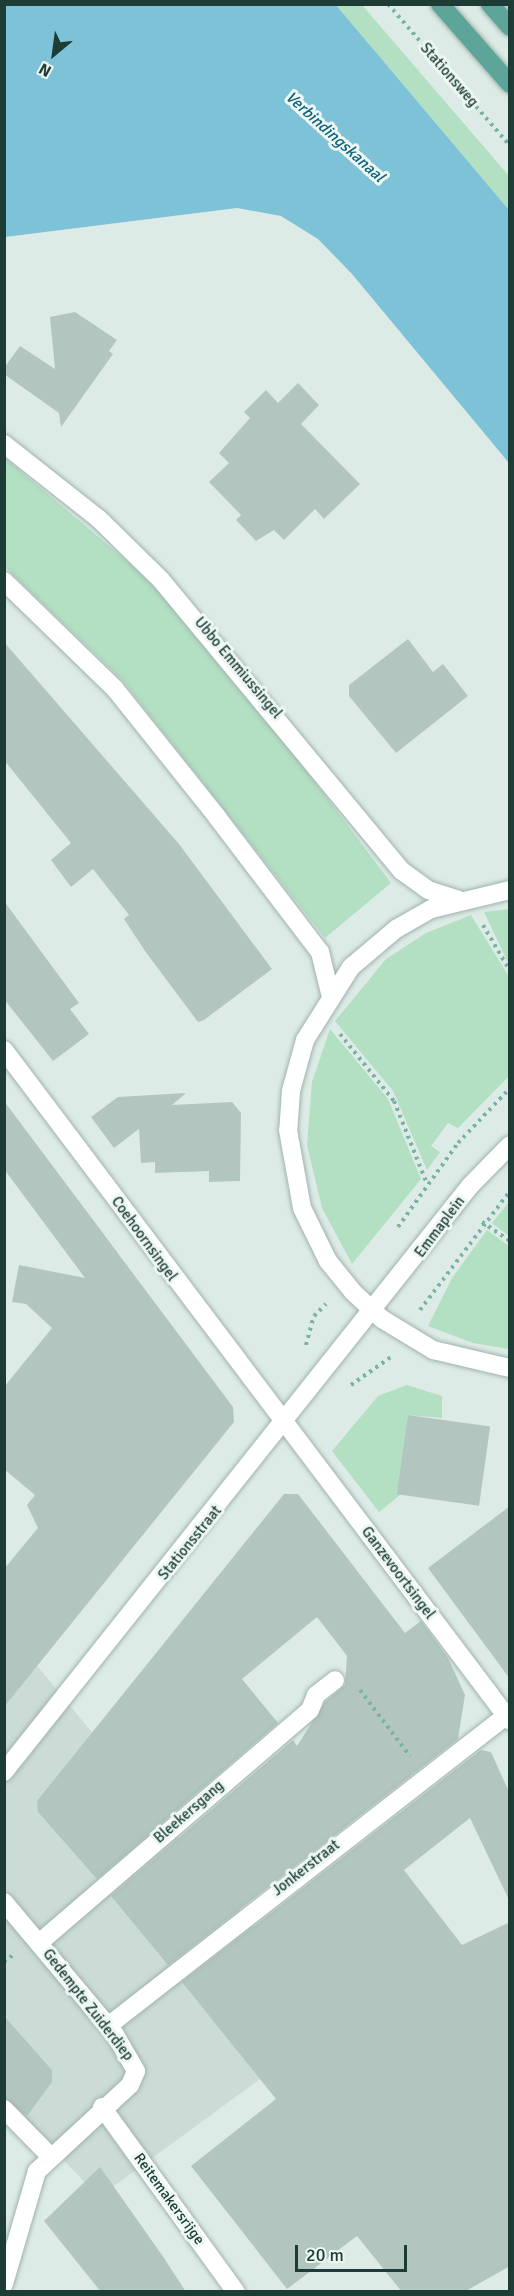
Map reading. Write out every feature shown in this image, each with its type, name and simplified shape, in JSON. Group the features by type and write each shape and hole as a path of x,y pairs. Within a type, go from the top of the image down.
{"main road":[{"path":"440,4 510,84"},
{"path":"490,4 510,27"}],"street":[{"name":"Ubbo Emmiussingel","path":"4,444 99,519 161,580 402,871 428,890 464,898"},
{"path":"4,581 115,689 217,816 320,952 330,993"},
{"path":"510,890 464,898 396,928 364,953 330,993 316,1016 291,1091 291,1170 318,1244 375,1313 433,1350 510,1368"},
{"name":"Coehoornsingel","path":"4,1050 284,1427"},
{"name":"Emmaplein","path":"375,1313 470,1186 510,1145"},
{"name":"Stationsstraat","path":"4,1772 375,1313"},
{"name":"Ganzevoortsingel","path":"284,1427 508,1718"},
{"name":"Bleekersgang","path":"39,1943 310,1710 316,1695 335,1680"},
{"name":"Jonkerstraat","path":"108,2026 424,1776 508,1718"},
{"name":"Gedempte Zuiderdiep","path":"4,1902 108,2026 136,2070 130,2085 102,2107"},
{"path":"4,2284 29,2188 50,2156 102,2107"},
{"name":"Reitemakersrijge","path":"102,2107 236,2292"},
{"path":"4,2109 50,2156"}],"path":[{"name":"Stationsweg","path":"388,4 510,146"},
{"path":"464,898 510,972"},
{"path":"316,1016 356,1048 394,1101 427,1185"},
{"path":"482,1222 510,1241"},
{"path":"335,1680 351,1678 424,1776"},
{"path":"4,1962 11,1956"}],"shaded area":[{"path":"4,1626 334,2025 99,2197 5,2099"}],"green space":[{"path":"336,5 362,5 509,176 509,210"},
{"path":"4,457 155,585 275,729 391,883 325,938 122,680 5,567"},
{"path":"510,909 509,965 484,912"},
{"path":"471,915 509,977 509,1076 458,1128 448,1123 431,1146 440,1152 427,1170 393,1091 335,1021 386,959 426,933"},
{"path":"330,1029 388,1099 421,1179 352,1264 322,1208 307,1145 312,1082"},
{"path":"509,1202 509,1236 492,1223"},
{"path":"487,1230 509,1246 509,1349 473,1343 428,1326 452,1278"},
{"path":"407,1385 442,1396 442,1418 408,1415 400,1495 379,1512 332,1451 378,1396"}],"water":[{"name":"Verbindingskanaal","path":"5,4 336,5 509,210 509,463 352,274 318,239 281,216 237,208 5,237"}],"building":[{"path":"75,312 117,340 109,351 113,354 61,427 59,413 4,374 4,368 20,346 55,369 50,317"},
{"path":"298,383 319,405 301,424 360,484 324,519 315,509 284,540 274,530 256,541 236,520 241,515 209,482 229,463 219,453 250,418 244,412 266,390 278,403"},
{"path":"408,639 433,672 443,664 468,696 396,753 349,696 349,685"},
{"path":"4,642 179,844 272,969 204,1020 198,1022 145,951 124,919 129,915 93,869 71,887 51,860 71,843 4,760"},
{"path":"4,901 79,1003 70,1009 89,1034 53,1061 4,999"},
{"path":"186,1093 172,1105 232,1102 241,1113 240,1181 209,1182 209,1171 155,1173 155,1162 141,1163 139,1129 114,1148 91,1117 118,1097"},
{"path":"4,1101 233,1407 234,1422 4,1707 4,1569 38,1528 27,1505 35,1495 4,1469 4,1387 52,1328 26,1304 12,1302 19,1265 85,1278 4,1169"},
{"path":"408,1415 490,1427 479,1506 397,1494"},
{"path":"284,1494 298,1494 405,1633 421,1621 448,1658 465,1695 458,1739 168,1965 111,1896 293,1740 297,1746 325,1702 345,1685 347,1656 317,1617 242,1679 278,1723 97,1879 38,1812 37,1801"},
{"path":"510,1506 510,1679 428,1568"},
{"path":"481,1750 491,1752 510,1794 510,1902 470,1818 404,1870 462,1945 510,1922 510,2266 464,2292 402,2292 357,2236 287,2289 191,2166 276,2099 182,1982"},
{"path":"4,2016 52,2070 52,2082 27,2116 4,2098"},
{"path":"100,2167 186,2292 101,2292 44,2221"}]}
